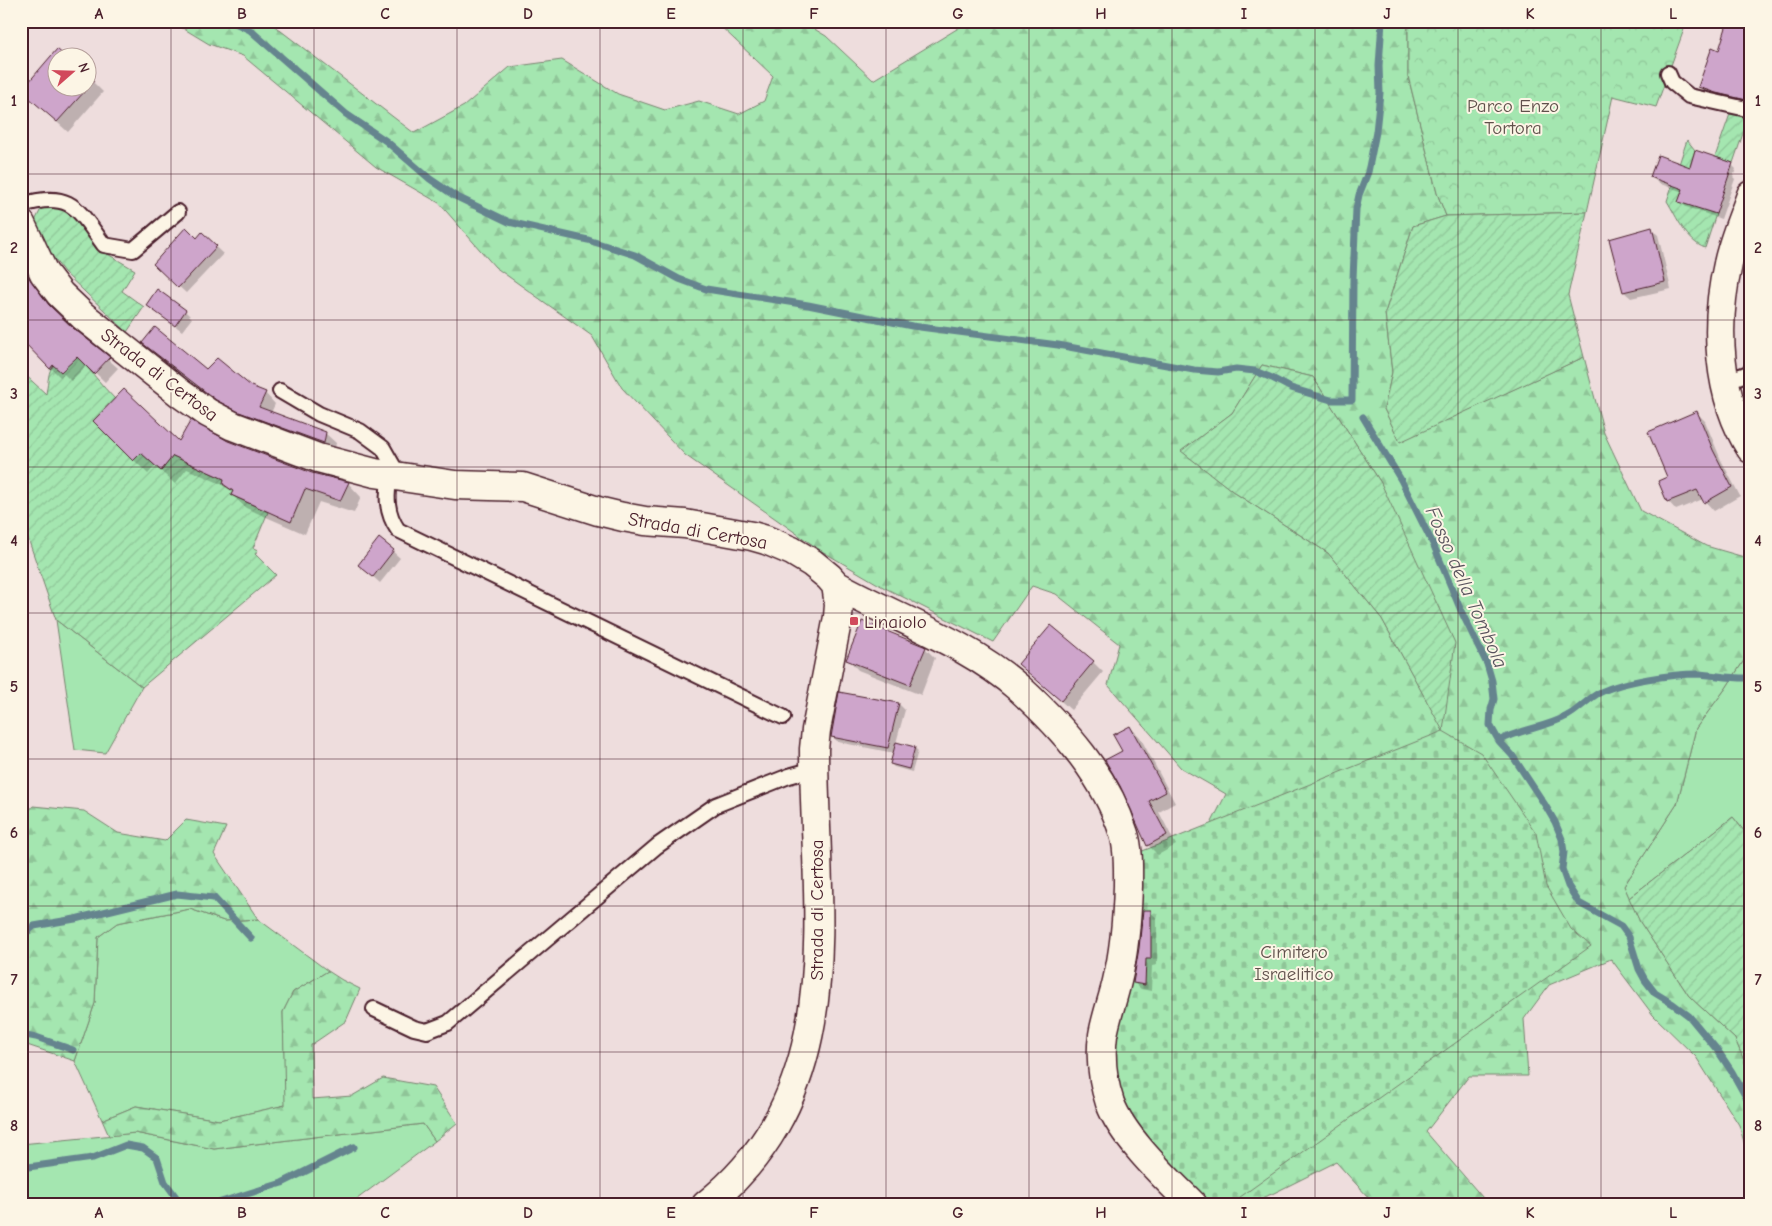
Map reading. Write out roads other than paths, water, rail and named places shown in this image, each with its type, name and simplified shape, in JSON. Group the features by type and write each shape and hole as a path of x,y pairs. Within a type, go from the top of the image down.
{"street":[{"path":"1751,195 1728,262 1722,295 1721,342 1725,382 1734,416 1751,449"},
{"name":"Strada di Certosa","path":"21,224 44,273 60,294 84,316 197,406 233,426 333,463 394,476 454,485 523,486 598,511 623,517 645,521 685,524 752,536 792,551 823,571 836,585 838,617 816,730 814,769 819,921 814,1008 805,1052 790,1096 775,1127 730,1183 706,1205"},
{"path":"836,585 862,600 949,641 998,671 1020,689 1063,733 1085,759 1110,798 1124,835 1128,870 1127,926 1123,955 1103,1035 1102,1052 1105,1084 1116,1116 1140,1150 1193,1205"}],"lane":[{"path":"1668,73 1672,82 1689,96 1751,110"},
{"path":"21,205 39,200 58,200 77,208 104,245 133,250 178,212"},
{"path":"1725,382 1751,372"},
{"path":"280,392 319,414 360,430 383,448 394,476 387,488 388,505 392,520 398,530 783,717"},
{"path":"374,1010 414,1028 427,1031 448,1023 664,841 716,805 789,776 814,769"}],"waterway":[{"path":"231,21 250,30 346,114 386,141 430,179 455,196 509,222 588,240 635,255 679,279 706,289 808,305 912,326 1058,345 1194,370 1218,372 1236,369 1255,371 1291,388 1331,400 1352,400 1353,279 1356,209 1368,172 1376,132 1380,93 1379,66 1382,21"},
{"name":"Fosso della Tombola","path":"1363,417 1401,480 1434,546 1462,613 1487,664 1492,681 1494,699 1490,725 1499,741 1512,755 1555,822 1562,839 1564,852 1562,869 1568,886 1579,903 1621,926 1629,937 1639,969 1645,980 1655,993 1689,1016 1718,1051 1751,1106"},
{"path":"1499,741 1559,720 1596,695 1622,685 1648,679 1687,674 1751,678"},
{"path":"21,937 34,926 75,919 177,894 214,898 251,938"},
{"path":"21,1034 36,1037 73,1050"},
{"path":"21,1168 93,1158 126,1145 143,1148 157,1158 165,1182 182,1205"},
{"path":"183,1205 218,1203 282,1183 354,1147"}],"place":[{"name":"Linaiolo","path":"854,621"}],"park label":[{"name":"Parco Enzo Tortora","path":"1513,116"},
{"name":"Cimitero Israelitico","path":"1294,962"}]}
